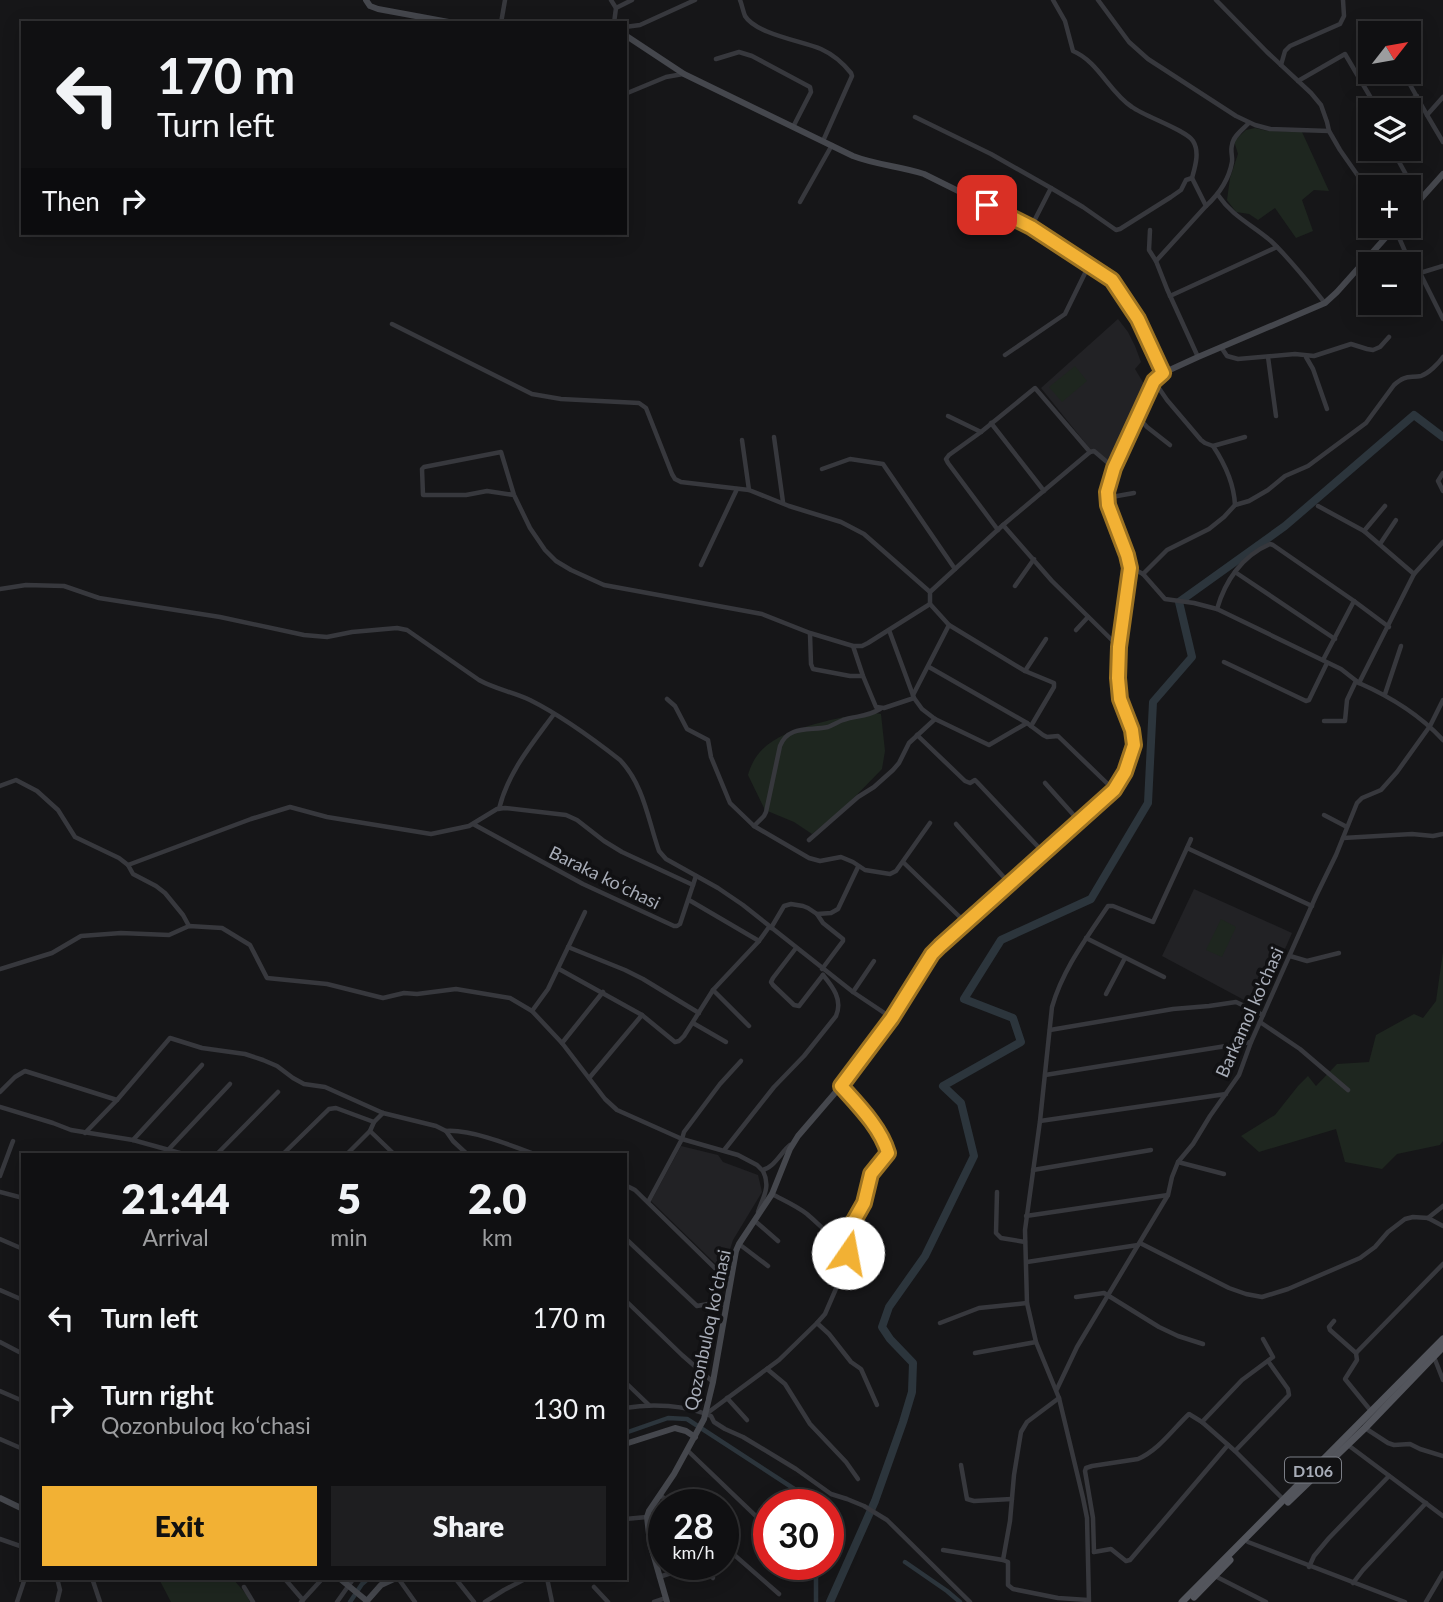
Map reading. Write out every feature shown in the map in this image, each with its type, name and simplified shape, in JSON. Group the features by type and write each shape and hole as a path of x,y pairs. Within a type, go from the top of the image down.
{"main road":[{"path":"366,0 370,6 378,9 443,21"},
{"path":"627,36 684,74 865,161 924,174 1031,227 1115,283 1138,319 1163,373"},
{"path":"1421,198 1443,174"},
{"path":"1107,498 1114,468 1154,381 1163,373 1198,357 1325,303 1384,238"},
{"name":"Qozonbuloq koʻchasi","path":"664,1489 705,1416 739,1244 772,1194 794,1142 841,1086 892,1018 932,954 1114,790 1125,772 1134,745 1132,730 1120,699 1118,678 1119,647 1130,568 1107,498"},
{"name":"D106","path":"1182,1602 1443,1339"},
{"name":"D106","path":"1189,1602 1443,1347"},
{"path":"627,1443 675,1428 696,1435"},
{"path":"0,1498 21,1508"},
{"path":"647,1517 648,1526"},
{"path":"342,1580 365,1600 381,1585 392,1580"},
{"path":"660,1580 666,1600"}],"street":[{"path":"501,21 505,0"},
{"path":"611,0 616,8 614,21"},
{"path":"616,8 632,0"},
{"path":"627,27 640,25 695,0"},
{"path":"740,0 744,15 751,22 789,40 820,48 831,54 851,73 823,141"},
{"path":"1053,0 1065,22 1073,51 1087,60 1128,105 1144,116 1192,139 1196,154 1192,178 1206,206"},
{"path":"1098,0 1129,42 1148,59 1236,117 1270,129 1329,131"},
{"path":"1216,0 1321,105 1329,131 1358,176"},
{"path":"1281,65 1285,51 1290,46 1340,24 1344,16 1343,0"},
{"path":"716,59 739,52 752,56 810,87 811,92 793,127"},
{"path":"1298,81 1345,54 1371,98"},
{"path":"627,93 666,77 684,74"},
{"path":"1410,84 1443,142"},
{"path":"1413,98 1417,96"},
{"path":"1427,115 1443,97"},
{"path":"915,117 991,154 1083,206 1116,230 1171,197 1181,190 1186,180 1192,178"},
{"path":"1156,261 1218,195 1232,162 1231,144 1249,123"},
{"path":"800,202 832,145"},
{"path":"1031,227 1051,188"},
{"path":"1218,195 1235,215 1277,247 1325,303"},
{"path":"1150,230 1149,250 1198,357"},
{"path":"1170,296 1277,247"},
{"path":"1005,355 1065,314 1089,265"},
{"path":"1421,272 1443,266"},
{"path":"1421,280 1443,319"},
{"path":"392,324 533,394 561,399 639,403 646,408 675,479 749,490 841,523 863,534 930,592"},
{"path":"1221,347 1227,356 1238,359 1295,354 1314,356 1351,344 1373,350 1390,337"},
{"path":"1306,356 1327,409"},
{"path":"1268,357 1276,415"},
{"path":"1143,574 1167,550 1209,529 1235,505 1249,501 1285,476 1308,466 1366,423 1399,380 1422,375 1443,357"},
{"path":"1154,381 1205,443 1213,446 1245,438"},
{"path":"1090,452 1035,388 946,459 1000,527 1119,647"},
{"path":"948,416 981,432"},
{"path":"1138,417 1170,445"},
{"path":"991,423 1044,491"},
{"path":"774,437 783,503"},
{"path":"742,440 749,490"},
{"path":"1213,446 1226,466 1234,491 1235,505"},
{"path":"889,630 914,697 922,709 934,719 989,745 1029,724 1054,685 1052,681 1026,671 949,625 930,604 930,592 1000,527 1090,452 1094,451 1114,468"},
{"path":"514,495 487,492 423,495 422,470 424,467 501,452 514,495 530,528 545,550 570,570 604,585 762,614 853,646 868,643 930,604"},
{"path":"822,469 850,459 883,464 955,569"},
{"path":"1443,473 1437,481 1443,491"},
{"path":"701,565 737,489"},
{"path":"1107,498 1134,494"},
{"path":"1318,506 1364,531 1414,574"},
{"path":"1364,531 1385,506"},
{"path":"1380,544 1396,520"},
{"path":"1324,722 1345,721 1347,700 1389,627 1414,574 1443,542"},
{"path":"1217,609 1224,589 1241,563 1266,546 1273,545 1389,627"},
{"path":"1015,586 1034,559"},
{"path":"1130,568 1143,574 1166,599 1217,609 1341,669 1357,682 1385,694 1430,726 1443,740"},
{"path":"1235,572 1335,639"},
{"path":"0,589 26,585 64,586 99,598 220,617 304,635 327,637 397,628 407,630 479,680 528,699 554,713 608,751 628,768 637,783 660,851 666,859 743,905 824,972 892,1018"},
{"path":"1224,662 1306,701 1310,700 1354,601"},
{"path":"1076,630 1088,617"},
{"path":"754,826 766,812 784,737 800,730 828,727 845,719 872,714 914,697 949,625"},
{"path":"810,633 813,668 818,671 863,676"},
{"path":"1026,671 1046,639"},
{"path":"853,646 874,704 880,709"},
{"path":"1385,694 1401,646"},
{"path":"929,667 1047,737 1059,736 1114,790"},
{"path":"667,699 675,706 687,729 708,740 711,757 730,803 754,826 809,858 820,861 841,857 865,870 890,874 896,871 930,823"},
{"name":"Barkamol ko'chasi","path":"1056,1390 1077,1348 1168,1195 1178,1162 1239,1075 1251,1042 1357,803 1381,790 1397,772 1430,726 1443,700"},
{"path":"499,809 522,757 554,713"},
{"path":"809,840 893,770 909,743 934,719"},
{"path":"917,735 965,781 970,783 975,780 1043,852"},
{"path":"0,786 16,780 37,791 58,810 75,837 120,858 133,874 165,893 189,926"},
{"path":"1045,783 1079,821"},
{"path":"128,866 290,807 327,817 430,834 473,824 505,808 566,815 622,852 693,885"},
{"path":"1324,815 1348,827"},
{"name":"Baraka koʻchasi","path":"473,824 583,884 674,926 679,925 696,876"},
{"path":"956,824 1009,883"},
{"path":"1343,838 1443,834"},
{"path":"1091,1553 1083,1498 1059,1398 1036,1342 1027,1303 1024,1242 1026,1216 1040,1121 1052,1007 1072,959 1109,906 1153,922 1191,839"},
{"path":"1187,848 1312,906"},
{"path":"903,862 965,922"},
{"path":"817,914 831,913 838,909 858,867"},
{"path":"689,901 759,941"},
{"path":"559,969 642,1015 674,1042 681,1040 713,990 770,928 784,906 803,906 817,914 844,942 799,1006 771,982 796,948"},
{"path":"532,1011 559,969 586,912"},
{"path":"0,969 52,953 81,936 121,933 169,935 189,926 222,928 250,945 267,978 327,984 383,998 404,993 456,989 510,998 532,1011 617,1110 682,1139 724,1150 751,1161 762,1170 767,1188 755,1218 778,1241"},
{"path":"1086,938 1164,978"},
{"path":"568,947 634,974 699,1013"},
{"path":"1290,956 1307,961 1339,953"},
{"path":"1106,994 1125,958"},
{"path":"853,992 874,961"},
{"path":"724,1150 836,1016 839,1009 838,999 824,972"},
{"path":"713,990 749,1026"},
{"path":"562,1043 603,992"},
{"path":"1049,1030 1172,1009 1236,1002 1263,1015"},
{"path":"590,1077 642,1015"},
{"path":"1260,1022 1300,1049 1348,1090"},
{"path":"693,1023 726,1042"},
{"path":"85,1133 170,1038 202,1048 245,1054 264,1060 304,1084 325,1087 383,1113 436,1126 446,1131 453,1142 466,1153"},
{"path":"1045,1075 1251,1042"},
{"path":"648,1202 684,1132 741,1061"},
{"path":"133,1140 202,1065"},
{"path":"0,1092 25,1071 117,1100"},
{"path":"169,1150 230,1084"},
{"path":"705,1416 779,1360 817,1324 825,1314 845,1268 851,1226 864,1203 871,1174 888,1153 874,1127 841,1086"},
{"path":"218,1153 278,1092"},
{"path":"1040,1121 1226,1094"},
{"path":"0,1107 85,1133 133,1140 180,1153"},
{"path":"284,1153 329,1109 336,1108 374,1122"},
{"path":"348,1153 383,1113"},
{"path":"370,1130 393,1153"},
{"path":"446,1131 474,1134 531,1153"},
{"path":"0,1176 13,1141"},
{"path":"762,1170 769,1168 783,1150 794,1142"},
{"path":"1033,1170 1151,1150"},
{"path":"1178,1162 1224,1174"},
{"path":"627,1185 721,1274 730,1279"},
{"path":"0,1192 21,1197"},
{"path":"997,1192 996,1233 1002,1238 1024,1242"},
{"path":"772,1194 807,1214 838,1241 847,1245"},
{"path":"1026,1216 1168,1195"},
{"path":"1428,1218 1443,1206"},
{"path":"1027,1262 1139,1244 1228,1288 1262,1297 1288,1289 1360,1258 1405,1219 1428,1218 1443,1226"},
{"path":"0,1239 21,1249"},
{"path":"627,1240 697,1306 713,1303 726,1305"},
{"path":"822,1258 838,1241"},
{"path":"739,1244 768,1266"},
{"path":"848,1253 866,1262 876,1272"},
{"path":"1356,1353 1443,1264"},
{"path":"0,1290 21,1299"},
{"path":"1076,1297 1104,1293 1159,1327 1203,1343"},
{"path":"627,1302 713,1382"},
{"path":"940,1323 979,1308 1027,1303"},
{"path":"1334,1321 1329,1327 1330,1330 1356,1353 1357,1360 1345,1379 1371,1411"},
{"path":"817,1324 830,1334 851,1362 861,1369 877,1405"},
{"path":"1202,1422 1242,1380 1274,1356 1263,1339"},
{"path":"0,1342 21,1353"},
{"path":"975,1353 1036,1342"},
{"path":"1434,1357 1443,1380"},
{"path":"1235,1451 1289,1395 1288,1389 1268,1361"},
{"path":"767,1369 785,1384 810,1424 846,1462 858,1479"},
{"path":"627,1384 649,1405"},
{"path":"0,1391 21,1400"},
{"path":"633,1407 637,1394"},
{"path":"727,1398 747,1420"},
{"path":"1003,1560 1020,1432 1027,1422 1059,1398"},
{"path":"627,1408 649,1405 711,1416 714,1422 724,1429 796,1469 831,1494 864,1506 887,1520 970,1602"},
{"path":"943,1550 1008,1562 1008,1585 1013,1589 1089,1601 1093,1518 1086,1468 1144,1457 1189,1414 1235,1451 1283,1500"},
{"path":"1365,1428 1388,1443 1410,1444 1443,1456"},
{"path":"0,1439 21,1448"},
{"path":"1091,1553 1111,1549 1126,1561 1130,1560 1228,1445"},
{"path":"1348,1445 1443,1516"},
{"path":"687,1450 753,1513"},
{"path":"961,1465 967,1499 974,1502 1012,1499"},
{"path":"1310,1564 1329,1538 1389,1476"},
{"path":"1353,1583 1426,1503"},
{"path":"627,1519 647,1517"},
{"path":"0,1539 21,1546"},
{"path":"1248,1542 1405,1602"},
{"path":"739,1559 779,1594"},
{"path":"1426,1602 1443,1573"},
{"path":"1215,1576 1266,1602"},
{"path":"16,1602 24,1580"},
{"path":"57,1602 60,1590 58,1580"},
{"path":"93,1580 100,1602"},
{"path":"286,1580 302,1601 321,1580"},
{"path":"337,1602 353,1580"},
{"path":"398,1580 415,1602"},
{"path":"457,1580 474,1602"},
{"path":"485,1602 523,1580"},
{"path":"547,1580 552,1602"},
{"path":"244,1587 253,1602"},
{"path":"594,1587 608,1602"},
{"path":"653,1602 666,1600"}],"shaded area":[{"path":"1255,128 1302,132 1329,191 1314,190 1302,200 1313,231 1296,238 1275,208 1258,220 1249,214 1236,212 1227,200 1230,178 1238,154 1234,141 1246,130"},
{"path":"1118,319 1135,346 1141,362 1135,369 1144,384 1112,467 1091,450 1041,388"},
{"path":"1075,366 1087,381 1062,402 1049,387"},
{"path":"881,714 885,751 882,769 844,808 812,834 794,822 765,810 748,775 758,754 765,747 783,735 815,724"},
{"path":"1194,889 1292,933 1259,1008 1162,956"},
{"path":"1221,919 1236,927 1222,957 1206,950"},
{"path":"1443,952 1443,1141 1440,1145 1397,1154 1382,1169 1345,1162 1336,1129 1259,1152 1241,1136 1275,1115 1308,1076 1316,1086 1337,1064 1369,1062 1376,1035 1414,1014 1423,1018 1436,1001"},
{"path":"681,1146 718,1155 723,1162 758,1175 762,1192 733,1240 723,1271 651,1201"},
{"path":"160,1580 234,1580 250,1602 171,1602"}],"waterway":[{"path":"830,1602 875,1501 912,1392 913,1363 882,1327 889,1307 925,1256 974,1156 961,1103 943,1086 1021,1042 1013,1018 964,999 1001,940 1091,899 1148,803 1153,702 1192,657 1179,602 1285,526 1414,415 1443,437"},
{"path":"627,1432 668,1418 687,1419 794,1489"},
{"path":"905,1562 960,1602"},
{"path":"350,1602 367,1580"},
{"path":"816,1580 816,1602"}],"route":[{"path":"848,1253 851,1226 864,1203 871,1174 888,1153 874,1127 841,1086 910,992 932,954 1114,790 1125,772 1134,745 1132,730 1120,699 1118,678 1119,647 1130,568 1108,505 1107,492 1114,468 1154,381 1163,373 1138,319 1112,280 1031,227 987,205"}]}
